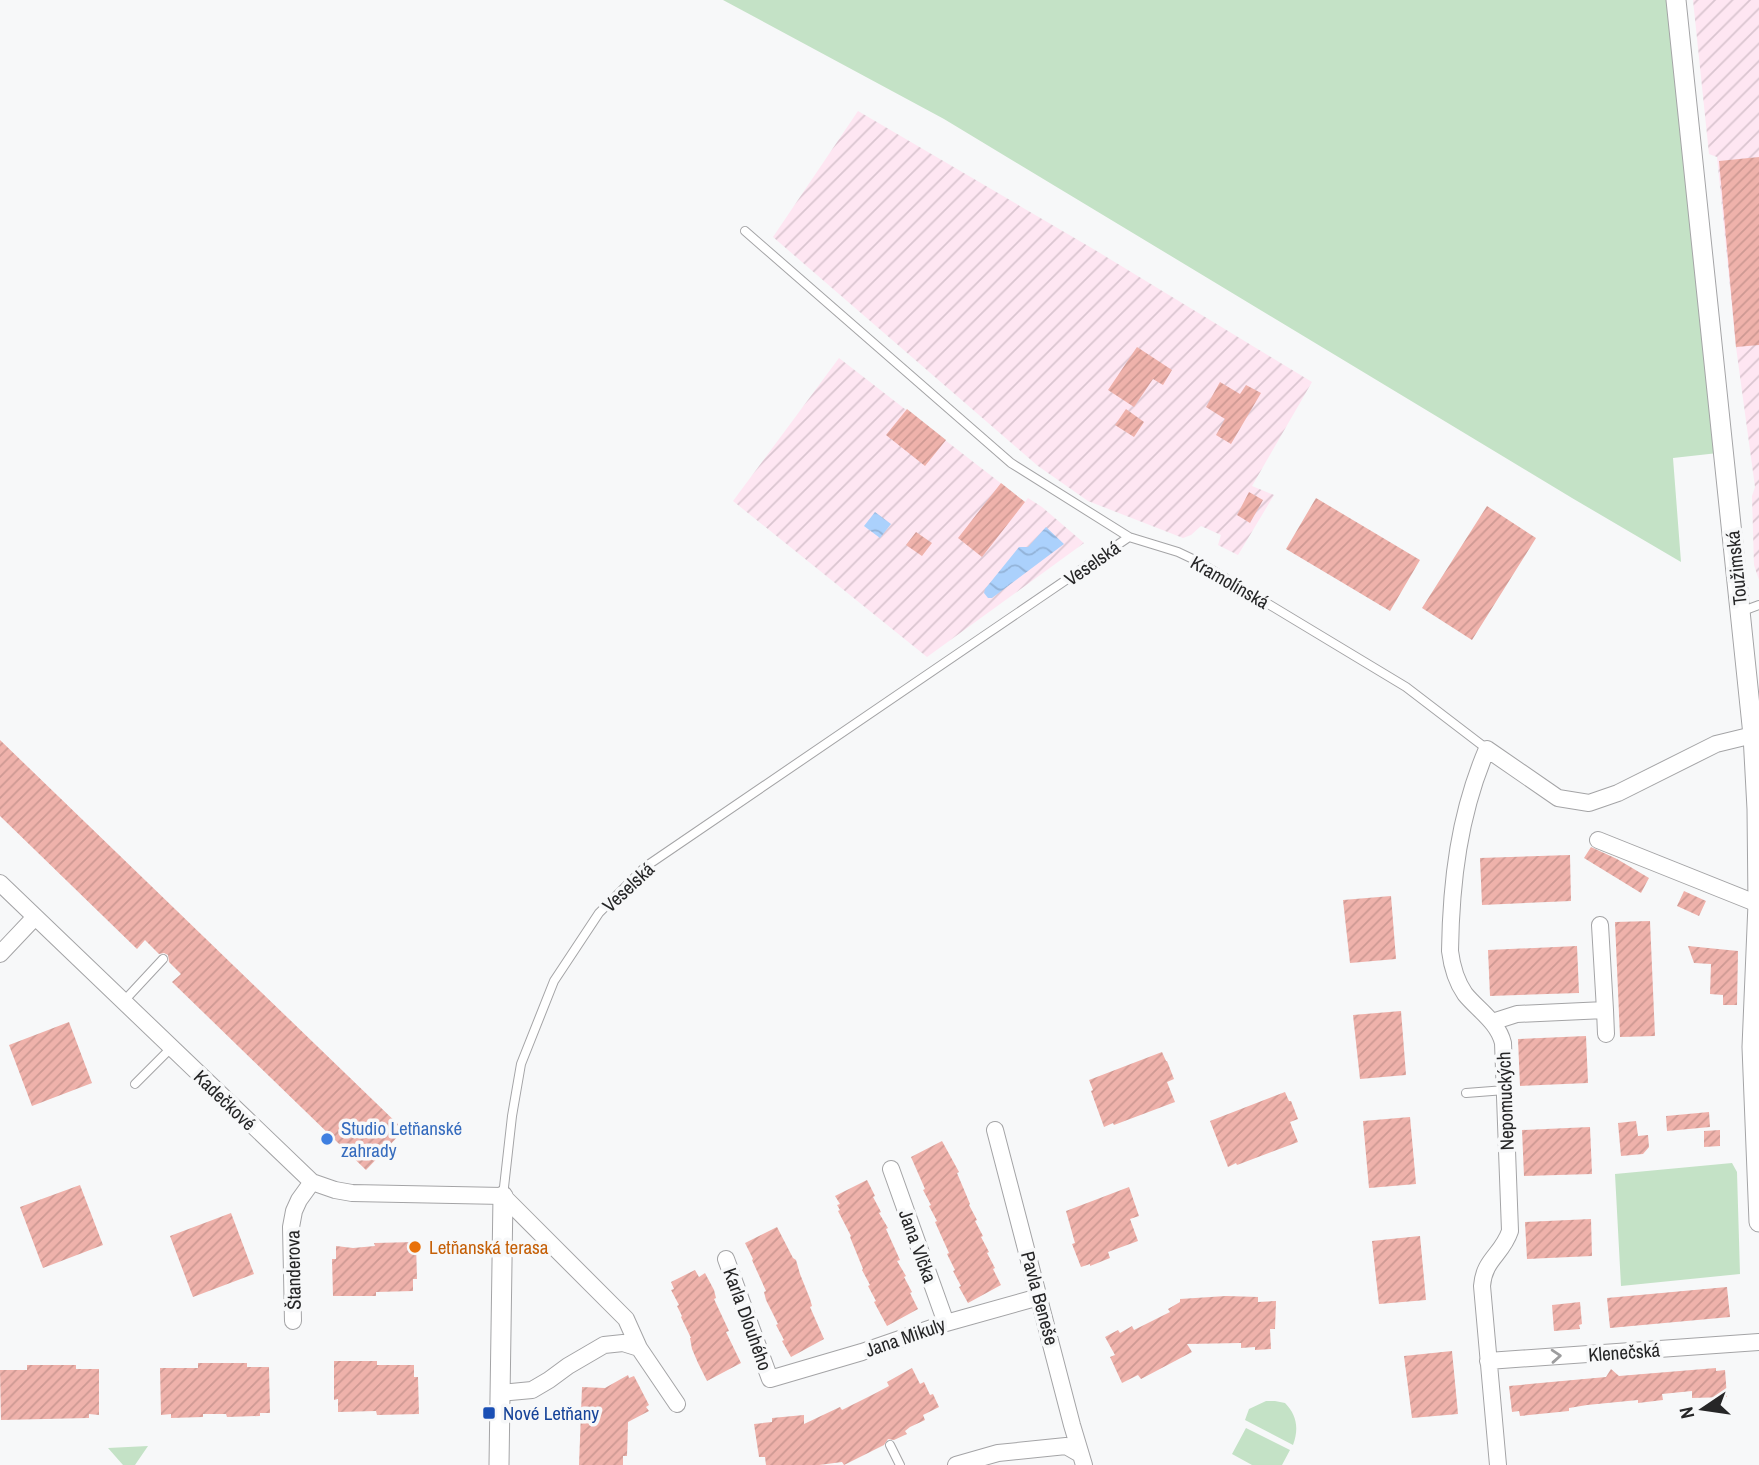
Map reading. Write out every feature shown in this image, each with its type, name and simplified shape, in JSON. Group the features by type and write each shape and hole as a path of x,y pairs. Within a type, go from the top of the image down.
{"street":[{"name":"Toužimská","path":"1676,0 1740,612 1745,737 1757,771 1758,904 1752,1047 1759,1222"},
{"name":"Kramolínská","path":"1487,749 1558,798 1589,803 1618,793 1716,744 1745,737"},
{"name":"Nepomuckých","path":"1487,749 1460,834 1454,879 1450,951 1452,964 1465,993 1492,1022 1503,1043 1510,1231 1503,1247 1486,1266 1483,1279 1498,1465"},
{"path":"1598,840 1758,904"},
{"name":"Kadečkové","path":"0,883 312,1182 352,1193 503,1196"},
{"path":"0,954 34,917"},
{"path":"1600,925 1606,1034"},
{"path":"1492,1022 1517,1014 1605,1010"},
{"name":"Pavla Beneše","path":"995,1130 1082,1459"},
{"name":"Jana Vlčka","path":"891,1169 946,1323"},
{"name":"Štanderova","path":"293,1321 291,1227 299,1200 312,1182"},
{"path":"503,1196 626,1318 639,1348 677,1404"},
{"name":"Veselská","path":"499,1465 503,1196"},
{"name":"Karla Dlouhého","path":"726,1259 770,1379"},
{"name":"Jana Mikuly","path":"770,1379 862,1352 946,1323 1039,1297"},
{"name":"Klenečská","path":"1488,1361 1759,1342"},
{"path":"500,1393 531,1390 604,1345 623,1343 639,1348"},
{"path":"956,1465 998,1453 1066,1446 1082,1459"}],"lane":[{"name":"Kramolínská","path":"745,231 1011,463 1129,537 1178,552 1197,561 1406,687 1487,749"},
{"name":"Veselská","path":"503,1196 521,1064 554,981 599,913 645,867 1129,537"},
{"path":"1740,612 1759,605"},
{"path":"123,1002 163,959"},
{"path":"135,1084 171,1048"},
{"path":"1466,1093 1505,1090"},
{"path":"890,1445 900,1465"}],"shaded area":[{"path":"1693,0 1759,0 1759,580 1754,565 1752,496 1755,487 1736,347 1717,157 1709,154"},
{"path":"858,111 1095,250 1312,382 1252,486 1274,495 1238,555 1218,545 1221,535 1201,526 1183,538 1088,501 1038,466 773,237"},
{"path":"839,358 1025,502 1028,498 1042,507 1084,543 927,657 733,501"}],"green space":[{"path":"723,0 1669,0 1718,453 1673,458 1681,562 944,119"},
{"path":"1732,1163 1737,1172 1740,1274 1621,1286 1615,1174"},
{"path":"1266,1401 1285,1403 1292,1412 1296,1428 1293,1445 1245,1420 1249,1409"},
{"path":"1246,1428 1290,1450 1282,1465 1252,1465 1232,1454"},
{"path":"148,1446 135,1465 123,1465 108,1448"}],"water":[{"path":"875,512 891,524 880,538 864,526"},
{"path":"1046,527 1064,544 992,598 988,598 984,593 985,589 1019,547 1028,547"}],"building":[{"path":"1759,157 1759,345 1736,347 1719,161"},
{"path":"1137,347 1172,370 1163,385 1153,379 1134,407 1108,390"},
{"path":"1220,382 1240,394 1246,385 1261,393 1231,444 1216,435 1225,419 1206,407"},
{"path":"907,409 946,440 925,466 886,435"},
{"path":"1126,409 1144,422 1134,437 1115,425"},
{"path":"1001,483 1025,502 982,557 958,538"},
{"path":"1249,492 1263,500 1250,523 1237,515"},
{"path":"1316,498 1420,560 1390,611 1286,549"},
{"path":"1487,506 1536,538 1472,640 1422,608"},
{"path":"916,532 932,543 922,556 906,545"},
{"path":"0,740 404,1130 366,1170 172,982 181,974 169,962 168,955 159,954 145,940 137,949 0,816"},
{"path":"1591,847 1649,878 1641,893 1584,858"},
{"path":"1570,855 1571,901 1482,905 1480,858"},
{"path":"1684,891 1706,901 1699,916 1677,906"},
{"path":"1391,896 1396,959 1350,963 1343,900"},
{"path":"1650,921 1655,1036 1620,1037 1615,922"},
{"path":"1577,946 1579,993 1490,996 1488,950"},
{"path":"1688,946 1738,951 1737,1005 1723,1005 1723,995 1710,994 1711,964 1694,963"},
{"path":"1401,1011 1406,1075 1360,1079 1353,1015"},
{"path":"69,1022 92,1083 32,1106 9,1045"},
{"path":"1586,1036 1588,1083 1520,1086 1518,1039"},
{"path":"1162,1052 1174,1079 1167,1082 1175,1102 1104,1127 1089,1080"},
{"path":"1285,1092 1298,1119 1290,1122 1298,1142 1228,1167 1210,1121"},
{"path":"1709,1112 1710,1127 1667,1131 1666,1116"},
{"path":"1410,1117 1416,1184 1369,1188 1363,1121"},
{"path":"1636,1121 1638,1136 1648,1135 1649,1147 1643,1154 1621,1156 1618,1123"},
{"path":"1590,1127 1592,1174 1524,1176 1522,1130"},
{"path":"1720,1130 1720,1146 1704,1147 1704,1131"},
{"path":"942,1141 959,1172 957,1173 1001,1285 968,1303 959,1287 961,1286 947,1254 949,1253 911,1157"},
{"path":"867,1180 918,1309 887,1326 874,1302 876,1301 851,1236 838,1211 840,1210 837,1205 840,1204 835,1196"},
{"path":"80,1185 103,1245 43,1268 20,1207"},
{"path":"1129,1187 1139,1216 1130,1219 1138,1241 1108,1252 1110,1258 1081,1267 1072,1244 1075,1243 1066,1211"},
{"path":"231,1213 254,1274 193,1297 170,1236"},
{"path":"1591,1219 1592,1256 1527,1259 1525,1222"},
{"path":"777,1227 796,1260 810,1299 810,1307 824,1339 791,1357 782,1341 784,1340 776,1325 778,1324 766,1300 766,1291 745,1243"},
{"path":"1420,1236 1426,1300 1379,1304 1372,1241"},
{"path":"416,1242 417,1279 413,1279 413,1291 376,1292 376,1296 333,1296 332,1259 336,1259 336,1246 353,1248 375,1246 374,1243"},
{"path":"695,1270 699,1277 705,1273 714,1290 714,1299 729,1331 726,1332 741,1363 707,1381 692,1349 691,1338 671,1290 674,1289 671,1282"},
{"path":"1727,1287 1730,1317 1610,1328 1607,1298"},
{"path":"1258,1297 1258,1302 1276,1301 1275,1329 1270,1329 1271,1349 1241,1348 1241,1343 1187,1344 1192,1352 1141,1379 1138,1375 1122,1383 1110,1357 1115,1355 1105,1337 1132,1326 1134,1330 1170,1312 1168,1309 1180,1302 1180,1299"},
{"path":"1580,1302 1580,1329 1554,1331 1552,1305"},
{"path":"1452,1351 1458,1414 1412,1418 1404,1356"},
{"path":"334,1361 377,1361 377,1365 414,1365 414,1377 418,1377 419,1414 338,1412 338,1399 334,1400"},
{"path":"198,1363 247,1363 247,1367 269,1367 270,1413 227,1417 226,1414 171,1418 171,1414 161,1415 160,1368 198,1368"},
{"path":"27,1365 76,1365 76,1369 99,1369 99,1415 89,1414 89,1418 1,1420 0,1370 27,1370"},
{"path":"912,1368 920,1384 924,1382 939,1407 923,1415 925,1420 910,1427 905,1431 907,1434 894,1440 888,1439 884,1445 844,1465 842,1462 766,1465 765,1457 759,1457 754,1424 772,1422 772,1418 804,1415 804,1424 840,1407 842,1410 874,1394 889,1386 887,1382"},
{"path":"1716,1368 1716,1371 1725,1370 1727,1397 1692,1398 1692,1391 1662,1394 1663,1400 1638,1403 1638,1400 1587,1405 1569,1408 1569,1411 1520,1416 1519,1411 1512,1412 1509,1386 1606,1377 1611,1369 1619,1376"},
{"path":"628,1375 629,1378 634,1376 649,1405 646,1407 649,1411 628,1422 627,1456 623,1456 623,1465 579,1465 582,1387 605,1388"}],"place":[{"name":"Studio Letňanské zahrady","path":"327,1139"},
{"name":"Letňanská terasa","path":"415,1247"},
{"name":"Nové Letňany","path":"489,1413"}]}
